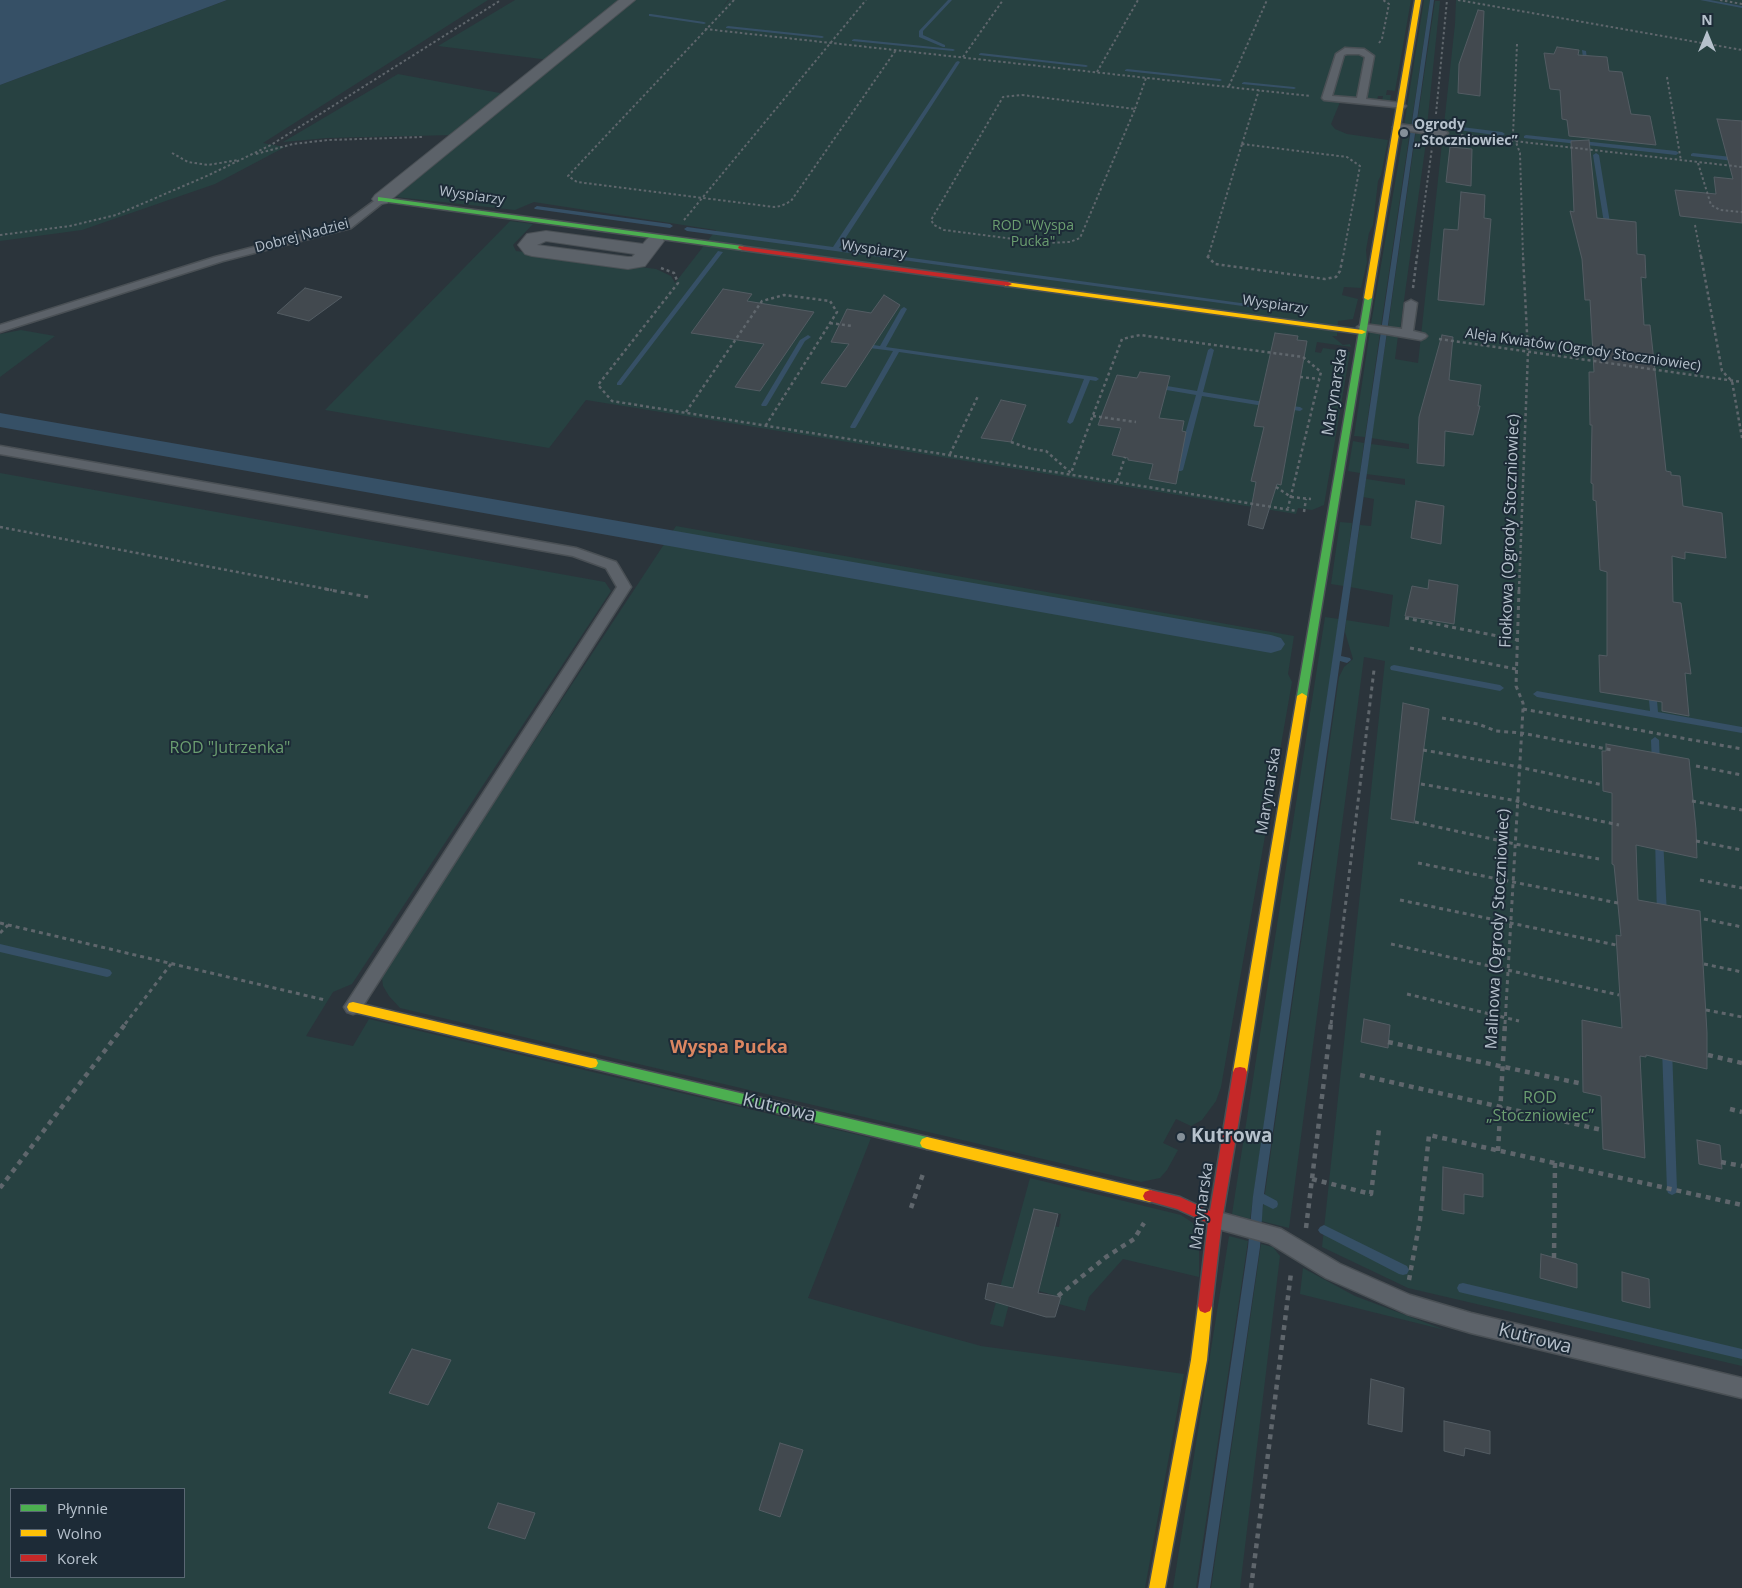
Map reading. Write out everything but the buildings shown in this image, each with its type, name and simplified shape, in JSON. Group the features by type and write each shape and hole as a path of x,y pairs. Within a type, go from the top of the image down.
{"street":[{"name":"Dobrej Nadziei","path":"381,199 628,0"},
{"name":"Marynarska","path":"1158,1588 1224,1222 1365,328 1402,128 1401,106 1418,0"},
{"name":"Wyspiarzy","path":"381,199 651,250 1365,328"},
{"path":"546,236 651,250 628,263 532,250 528,245 533,238 546,236"},
{"name":"Kutrowa","path":"353,1007 1180,1203 1224,1222"}],"lane":[{"path":"1361,101 1370,56 1367,53 1352,50 1340,54 1327,98 1401,106"},
{"path":"1402,128 1439,132"},
{"name":"Dobrej Nadziei","path":"0,329 219,259 347,226 381,199"},
{"path":"1404,333 1411,304"},
{"path":"1365,328 1421,336"},
{"path":"0,450 576,552 611,565 624,587 353,1007"},
{"name":"Kutrowa","path":"1224,1222 1274,1236 1295,1246 1333,1271 1406,1304 1548,1342 1742,1388"}],"path":[{"path":"0,235 70,226 116,215 156,199 247,157 271,144 501,0"},
{"path":"734,0 704,29 568,176 577,182 774,207 781,206 790,201 896,50"},
{"path":"866,0 702,198 651,250 674,273 678,283 598,385 612,401 1072,473 1297,511"},
{"path":"963,57 1003,0"},
{"path":"1097,72 1138,0"},
{"path":"1229,87 1267,0"},
{"path":"1458,0 1742,50"},
{"path":"1720,0 1742,4"},
{"path":"1411,304 1439,132 1447,1 1442,1"},
{"path":"704,29 1327,98"},
{"name":"Fiołkowa (Ogrody Stoczniowiec)","path":"1517,44 1513,134 1520,153 1526,340 1528,352 1516,669 1516,686 1523,703 1522,709"},
{"path":"1667,76 1681,161"},
{"path":"1136,109 1022,95 1002,97 931,220 934,225 944,230 1045,243 1070,242 1080,238 1136,109 1146,78"},
{"path":"1242,144 1347,157 1360,166 1340,271 1336,277 1325,279 1215,264 1207,256 1258,90"},
{"path":"1439,132 1742,168"},
{"path":"172,152 188,162 208,165 221,164 293,144 319,141 458,137"},
{"path":"1698,163 1711,205 1720,210 1742,212"},
{"path":"1695,225 1722,371 1732,381 1742,438"},
{"path":"686,412 762,301 784,295 830,301 837,312 766,425"},
{"path":"830,323 852,326"},
{"path":"1072,473 1122,339 1140,335 1303,357 1321,372 1288,508"},
{"name":"Aleja Kwiatów (Ogrody Stoczniowiec)","path":"1421,336 1742,382"},
{"path":"1300,377 1319,379"},
{"path":"950,454 978,396"},
{"path":"1093,416 1136,422"},
{"path":"1011,442 1031,449 1046,451 1072,473"},
{"path":"1117,481 1125,457"},
{"path":"1276,486 1291,497 1300,498"},
{"path":"1304,512 1306,499"},
{"path":"0,527 368,597"},
{"path":"1405,618 1518,640"},
{"path":"1410,648 1516,669"},
{"path":"1251,1588 1295,1246 1306,1229 1374,670"},
{"path":"1522,709 1742,749"},
{"name":"Malinowa (Ogrody Stoczniowiec)","path":"1498,1150 1522,709"},
{"path":"1442,718 1478,724 1496,731 1521,733 1612,750"},
{"path":"1423,750 1519,767 1603,785"},
{"path":"1696,766 1742,775"},
{"path":"1421,784 1517,800 1529,806 1619,825"},
{"path":"1692,801 1742,810"},
{"path":"1414,822 1515,844 1598,859"},
{"path":"1696,840 1742,850"},
{"path":"1418,863 1618,903"},
{"path":"1700,880 1742,888"},
{"path":"1400,900 1510,925 1616,946"},
{"path":"1704,920 1742,927"},
{"path":"0,923 328,1001"},
{"path":"0,933 8,925"},
{"path":"1391,944 1619,995"},
{"path":"0,1188 170,964"},
{"path":"1704,964 1742,972"},
{"path":"1407,994 1519,1021"},
{"path":"1706,1010 1742,1017"},
{"path":"1388,1042 1583,1084"},
{"path":"1708,1055 1742,1062"},
{"path":"1360,1075 1602,1130"},
{"path":"1730,1110 1742,1112"},
{"path":"1312,1179 1370,1194 1379,1129"},
{"path":"1406,1304 1420,1220 1429,1135 1742,1205"},
{"path":"911,1208 926,1162"},
{"path":"1722,1162 1742,1166"},
{"path":"1554,1258 1555,1163"},
{"path":"1058,1296 1106,1257 1134,1239 1146,1218"}],"green space":[{"path":"227,0 488,0 263,143 285,147 215,184 82,230 0,241 0,85"},
{"name":"ROD \"Wyspa Pucka\"","path":"515,0 728,0 722,8 729,0 1411,0 1395,91 1387,90 1386,95 1391,95 1390,101 1382,101 1383,96 1378,96 1376,106 1340,102 1331,124 1335,129 1347,134 1388,140 1378,181 1373,225 1369,233 1366,250 1367,262 1361,288 1344,287 1342,295 1358,299 1353,319 1338,321 1337,336 1332,336 1343,345 1350,344 1351,347 1317,342 1315,352 1321,353 1323,348 1350,352 1324,505 1312,510 1298,508 1296,514 586,400 549,448 325,410 510,221 533,224 513,245 516,251 656,269 671,276 675,283 716,230 534,202 515,210 396,197 557,61 438,46"},
{"path":"1424,0 1430,0 1411,126 1404,126"},
{"name":"ROD „Stoczniowiec”","path":"1456,0 1742,0 1742,1366 1408,1288 1322,1247 1385,661 1364,657 1289,1228 1261,1221 1339,677 1344,667 1353,659 1345,632 1346,620 1389,627 1393,595 1350,587 1360,525 1371,526 1374,499 1363,497 1366,479 1405,485 1405,479 1366,474 1371,444 1409,449 1409,444 1371,438 1387,334 1398,336 1395,359 1418,363 1455,24"},
{"path":"1435,1 1440,1 1427,126 1423,128 1418,127 1417,123"},
{"path":"398,74 505,94 454,135 327,138 283,142"},
{"path":"1404,130 1410,131 1381,326 1371,324"},
{"path":"1416,131 1427,135 1400,329 1388,327"},
{"path":"21,330 55,336 0,377 0,334"},
{"path":"1370,331 1380,333 1365,437 1354,436"},
{"path":"1353,441 1364,443 1360,473 1348,471"},
{"name":"ROD \"Jutrzenka\"","path":"0,473 605,582 611,591 352,984 333,992 306,1036 353,1046 369,1019 871,1138 808,1298 981,1346 1184,1374 1145,1588 0,1588"},
{"path":"1340,522 1352,523 1344,586 1331,584"},
{"path":"676,526 1294,636 1288,674 1292,682 1221,1087 1216,1101 1202,1120 1191,1126 1176,1119 1163,1143 1178,1150 1167,1170 1160,1178 1141,1182 400,1008 389,996 383,986 384,970"},
{"path":"1325,617 1339,619 1250,1219 1232,1214"},
{"path":"1030,1178 1181,1215 1193,1223 1199,1242 1199,1277 1123,1259 1089,1297 1085,1311 1059,1304 1060,1297 1039,1291 1048,1252 1024,1246 1003,1327 990,1324","holes":["1042,1211 1061,1214 1059,1227 1040,1224"]},
{"path":"1229,1236 1248,1241 1196,1588 1173,1588"},
{"path":"1261,1244 1273,1247 1280,1256 1240,1588 1211,1588"},
{"path":"1303,1268 1355,1296 1445,1330 1300,1294"}],"water":[{"path":"0,0 227,0 0,85"}],"waterway":[{"path":"943,46 921,36 921,31 950,0"},
{"path":"1336,658 1432,0"},
{"path":"1702,0 1742,7"},
{"path":"651,15 704,23"},
{"path":"728,27 822,37"},
{"path":"854,40 953,50"},
{"path":"1584,51 1586,66"},
{"path":"981,54 1086,66"},
{"path":"835,249 958,62"},
{"path":"1127,70 1220,80"},
{"path":"1244,83 1294,88"},
{"path":"1453,128 1502,134"},
{"path":"1526,137 1676,153"},
{"path":"1596,155 1608,229"},
{"path":"1693,155 1742,160"},
{"path":"537,208 670,226"},
{"path":"687,229 1248,306"},
{"path":"619,384 720,252"},
{"path":"882,348 904,309"},
{"path":"764,405 803,340 808,337"},
{"path":"862,345 882,348"},
{"path":"882,348 897,350"},
{"path":"853,427 897,350"},
{"path":"897,350 1096,379"},
{"path":"1199,393 1211,350"},
{"path":"1070,422 1088,378"},
{"path":"1155,386 1199,393"},
{"path":"1179,470 1199,393"},
{"path":"1199,393 1270,405"},
{"path":"1283,407 1300,409"},
{"path":"0,420 1271,644"},
{"path":"1258,1196 1336,658"},
{"path":"1336,658 1347,660"},
{"path":"1394,668 1500,688"},
{"path":"1652,690 1654,715"},
{"path":"1537,694 1654,715"},
{"path":"1654,715 1742,730"},
{"path":"1655,740 1656,765"},
{"path":"1659,838 1662,915"},
{"path":"0,948 107,973"},
{"path":"1667,1048 1672,1190"},
{"path":"1204,1588 1254,1247 1258,1196"},
{"path":"1258,1196 1273,1204"},
{"path":"1324,1230 1403,1270"},
{"path":"1463,1288 1742,1354"}],"traffic: fast":[{"path":"381,199 742,248"},
{"path":"1302,696 1368,298"},
{"path":"591,1063 927,1143"}],"traffic: slow":[{"path":"1368,298 1418,0"},
{"path":"1008,284 1362,332"},
{"path":"1240,1072 1302,696"},
{"path":"353,1007 591,1063"},
{"path":"927,1143 1150,1196"},
{"path":"1157,1588 1199,1360 1205,1306"}],"traffic: jam":[{"path":"742,248 1008,284"},
{"path":"1205,1306 1215,1220 1240,1072"},
{"path":"1150,1196 1180,1203 1215,1220"}],"place":[{"name":"Ogrody „Stoczniowiec”","path":"1404,133"},
{"name":"Kutrowa","path":"1181,1137"}],"district":[{"name":"Wyspa Pucka","path":"729,1048"}]}
